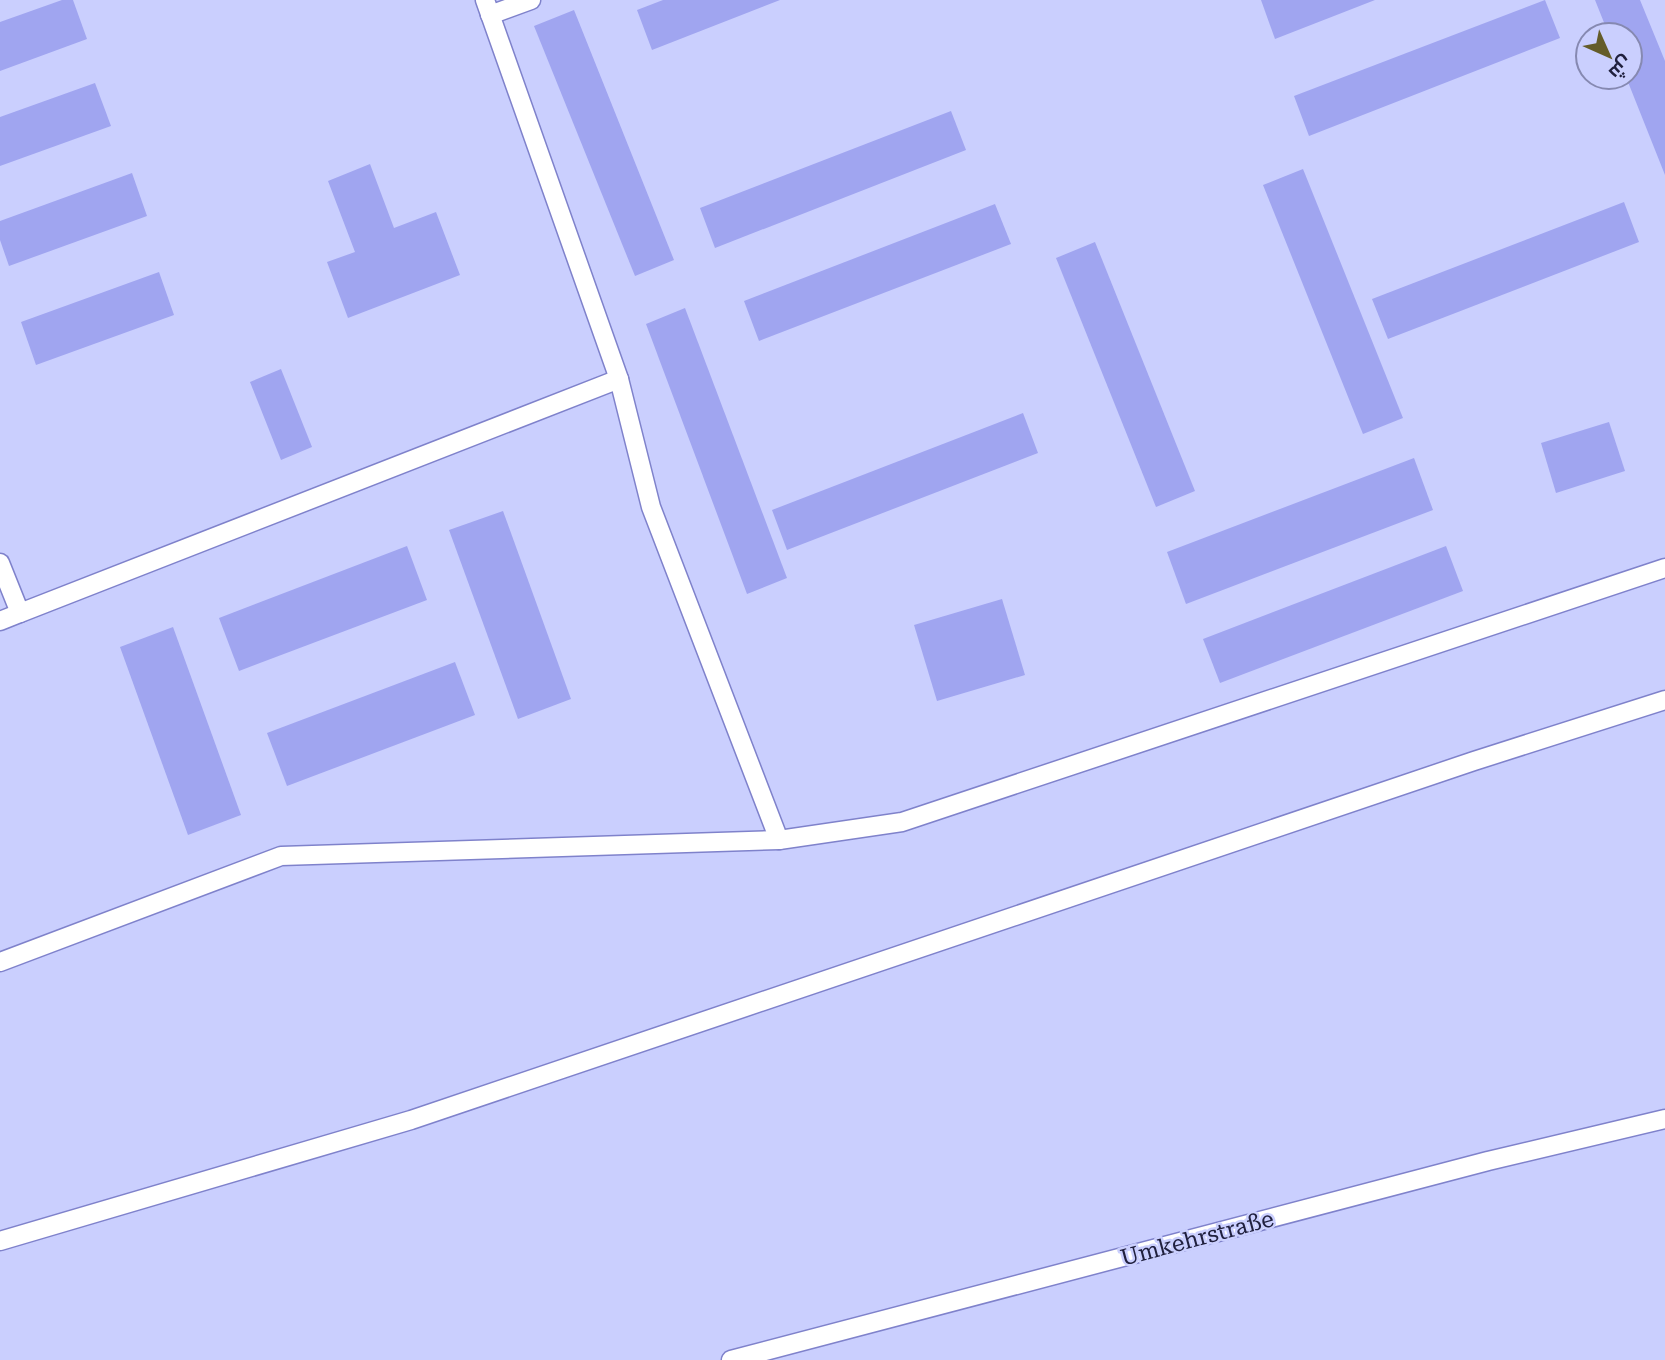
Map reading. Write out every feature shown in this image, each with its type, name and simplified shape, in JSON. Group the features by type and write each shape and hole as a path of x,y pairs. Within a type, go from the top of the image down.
{"lane":[{"path":"531,0 488,7 619,379 651,507 779,840"},
{"path":"0,621 619,379"},
{"path":"0,563 20,613"},
{"path":"0,962 281,856 779,840 902,822 1665,568"},
{"path":"0,1241 411,1120 1435,774 1665,700"},
{"name":"Umkehrstraße","path":"731,1360 1488,1161 1665,1119"}],"building":[{"path":"62,0 73,0 87,39 0,71 0,22"},
{"path":"663,0 780,0 652,50 637,10"},
{"path":"1261,0 1375,0 1275,39"},
{"path":"1545,0 1560,38 1309,136 1294,96"},
{"path":"1595,0 1640,0 1665,61 1665,175 1632,91 1644,91 1644,21 1603,21"},
{"path":"574,10 674,260 635,276 534,26"},
{"path":"95,83 111,126 0,166 0,117"},
{"path":"951,111 966,150 715,248 700,208"},
{"path":"370,164 394,228 436,212 460,275 348,318 327,262 355,252 328,181"},
{"path":"1303,169 1403,418 1363,434 1263,185"},
{"path":"132,173 147,216 9,266 0,240 0,221"},
{"path":"1624,202 1639,242 1388,339 1372,299"},
{"path":"995,204 1011,244 759,341 744,301"},
{"path":"1095,242 1195,491 1156,507 1056,258"},
{"path":"159,272 174,315 36,365 21,322"},
{"path":"685,308 787,578 747,594 646,324"},
{"path":"281,369 312,447 281,460 250,382"},
{"path":"1023,413 1038,453 787,550 772,510"},
{"path":"1609,422 1625,471 1556,493 1541,443"},
{"path":"1414,458 1433,510 1186,604 1167,552"},
{"path":"503,511 571,699 518,719 449,530"},
{"path":"407,546 427,600 239,671 219,618"},
{"path":"1446,546 1463,591 1220,683 1203,639"},
{"path":"1002,599 1025,675 937,701 914,625"},
{"path":"173,627 241,815 188,835 120,647"},
{"path":"455,662 475,715 287,786 267,733"}]}
